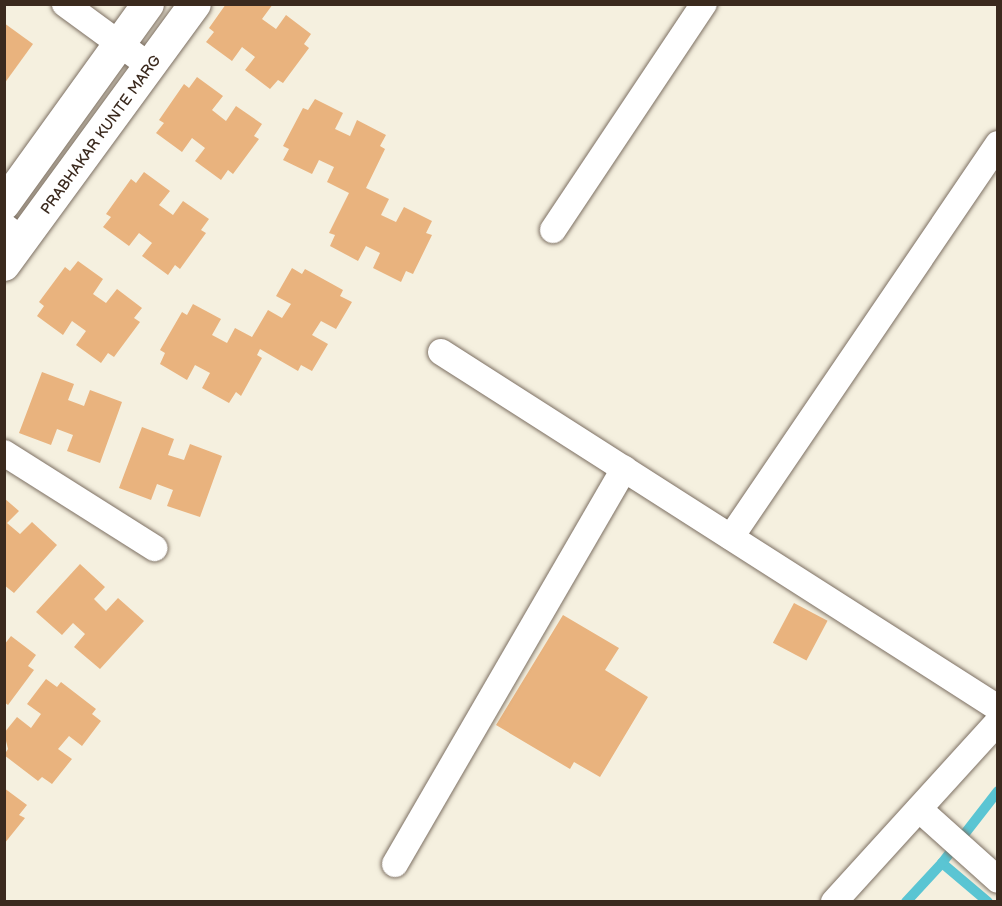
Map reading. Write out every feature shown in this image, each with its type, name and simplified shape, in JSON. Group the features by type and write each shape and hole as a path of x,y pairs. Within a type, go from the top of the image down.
{"street":[{"path":"65,4 151,67"},
{"path":"4,204 148,4"},
{"name":"PRABHAKAR KUNTE MARG","path":"4,265 14,234 151,67 195,4"},
{"path":"553,230 704,4"},
{"path":"731,537 998,144"},
{"path":"441,352 998,708"},
{"path":"4,453 154,548"},
{"path":"395,864 624,469"},
{"path":"834,902 998,722"},
{"path":"919,809 998,880"}],"building":[{"path":"226,4 273,4 262,19 276,29 286,15 311,34 304,44 309,48 283,83 278,80 270,89 245,70 255,57 242,47 232,61 206,42 214,32 209,28"},
{"path":"4,23 33,44 4,84"},
{"path":"197,77 223,96 212,110 226,121 236,106 262,124 254,136 259,139 233,174 228,170 221,180 195,161 205,148 192,138 182,152 156,133 164,123 159,120 184,84 189,88"},
{"path":"315,99 343,113 335,129 350,136 357,120 386,135 380,146 385,149 366,188 389,199 381,215 396,222 404,207 432,221 426,233 432,235 413,274 406,271 401,282 373,268 380,253 366,246 358,261 330,246 335,235 329,233 349,193 327,182 334,167 319,160 312,174 283,160 289,149 283,146 303,108 308,110"},
{"path":"144,172 170,191 159,205 173,215 183,201 209,219 201,230 206,233 180,269 175,265 168,275 142,256 152,243 139,233 129,246 103,227 111,217 106,214 131,179 136,183"},
{"path":"78,261 103,279 93,294 106,303 117,289 142,308 134,318 140,322 114,357 108,353 101,363 76,345 86,331 72,321 63,335 37,316 44,306 39,302 65,267 70,271"},
{"path":"292,268 302,274 305,269 343,290 340,296 352,302 336,329 321,321 312,335 328,344 312,371 301,365 298,371 260,349 257,355 262,358 241,396 236,392 229,403 202,388 210,373 195,365 187,380 160,364 165,353 160,350 182,312 187,315 193,304 221,319 212,335 227,343 235,328 252,337 268,310 282,318 291,304 276,296"},
{"path":"42,372 74,384 68,400 84,406 90,390 122,402 100,463 67,451 73,435 57,429 51,445 19,433"},
{"path":"142,427 174,439 168,455 184,460 190,444 222,456 200,517 167,506 173,490 157,484 151,500 119,488"},
{"path":"4,498 19,511 7,523 20,534 32,522 57,545 14,593 4,585"},
{"path":"80,564 105,587 94,599 106,611 118,598 144,621 100,669 74,647 85,634 73,623 62,635 36,612"},
{"path":"794,603 828,621 806,661 773,643"},
{"path":"563,615 619,648 605,670 648,697 600,777 574,762 570,769 496,725"},
{"path":"11,636 36,655 28,666 34,670 8,705 4,702 4,645"},
{"path":"46,679 57,687 61,682 96,709 92,714 101,721 82,746 69,736 58,749 72,759 52,784 42,777 38,781 4,755 8,749 4,733 17,717 31,728 41,714 27,704"},
{"path":"4,788 27,805 19,815 25,818 4,844"}],"waterway":[{"path":"906,902 942,863 998,791"},
{"path":"942,863 988,902"}]}
